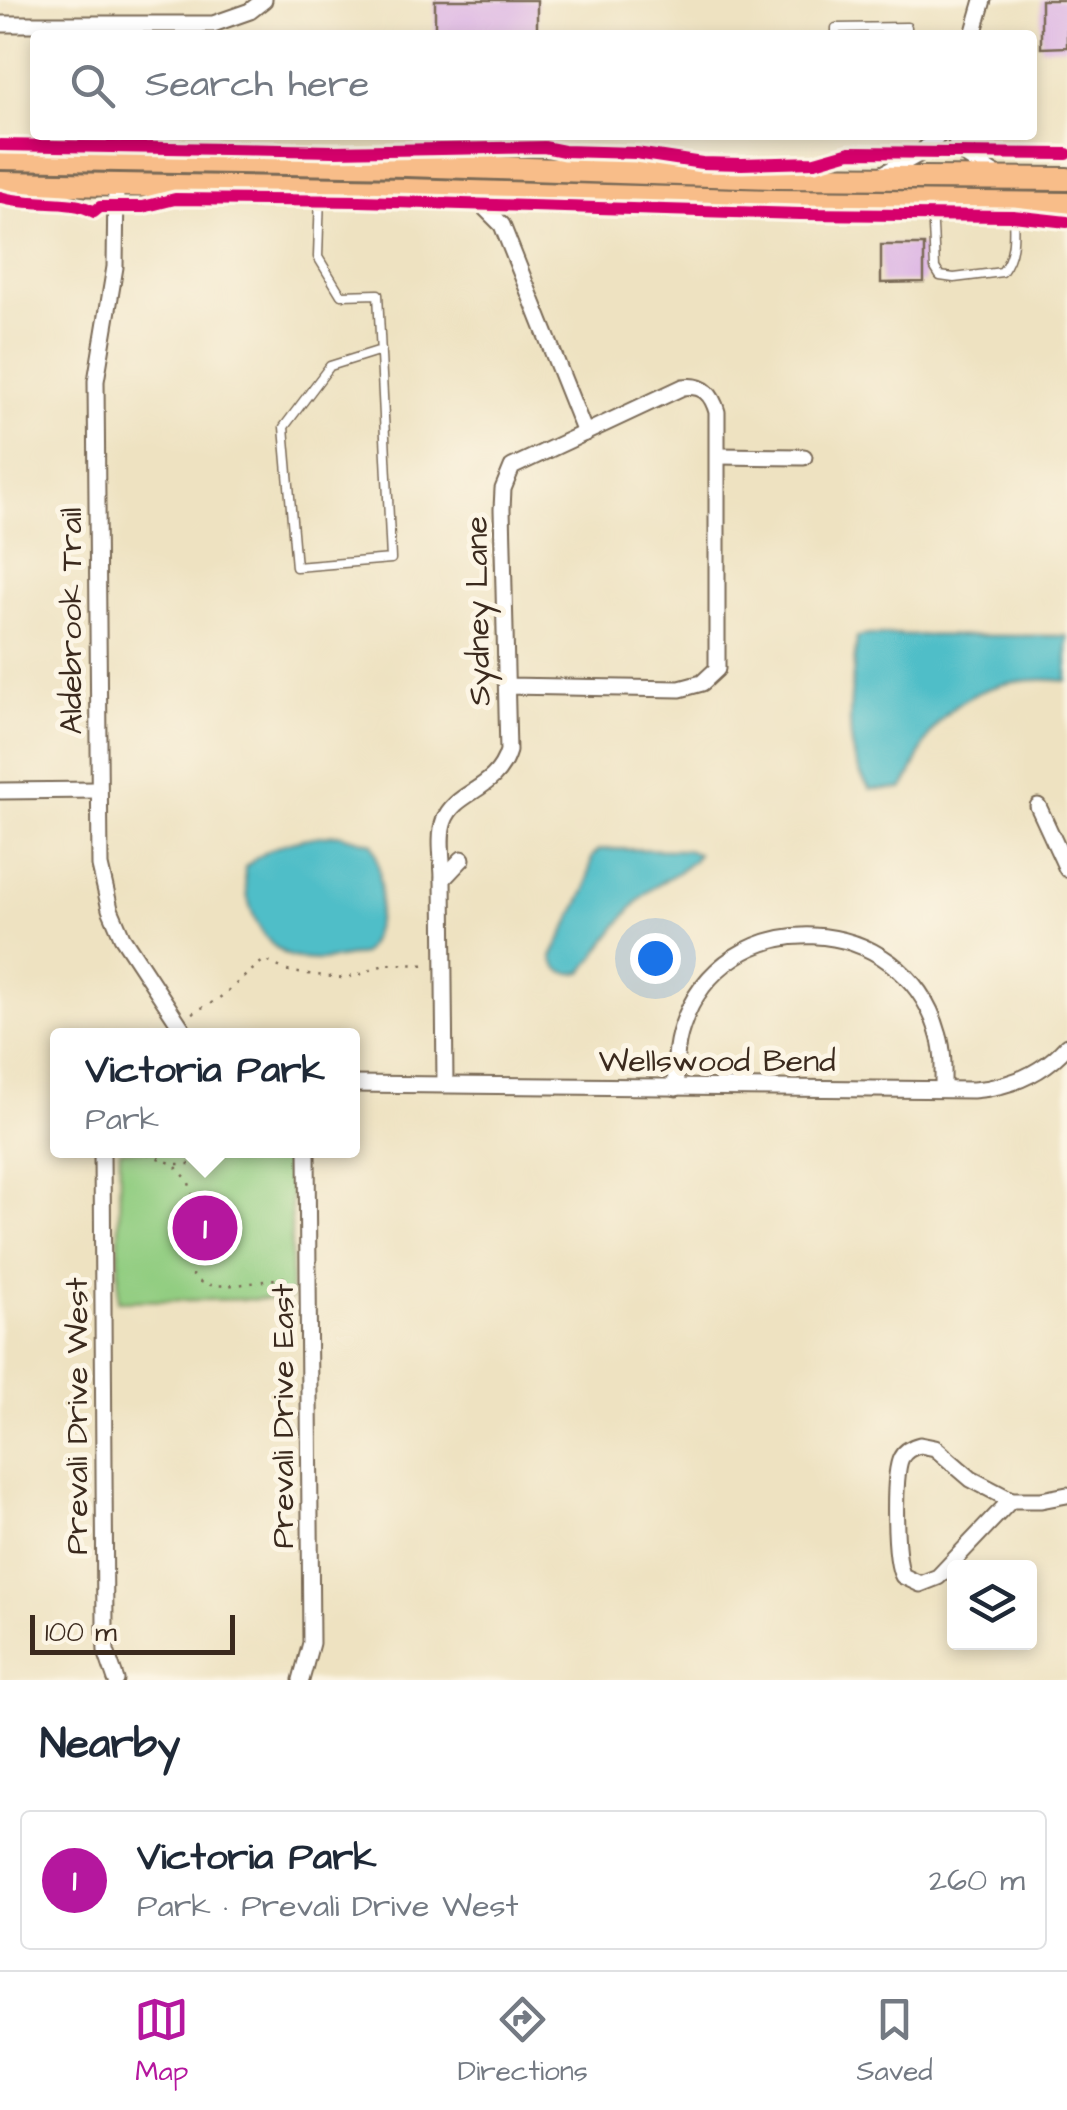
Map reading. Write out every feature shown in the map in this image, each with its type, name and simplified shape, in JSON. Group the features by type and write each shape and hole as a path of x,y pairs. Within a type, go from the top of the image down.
{"main road":[{"path":"0,158 1067,179"},
{"path":"0,183 1067,204"}],"street":[{"path":"0,24 213,24 250,11 264,0"},
{"path":"974,30 983,0"},
{"path":"877,177 910,160 932,140"},
{"path":"956,140 963,154 1002,178"},
{"name":"Aldebrook Trail","path":"116,186 115,266 96,381 100,866 110,909 122,937 182,1028"},
{"path":"469,192 502,224 585,433"},
{"path":"502,224 511,193"},
{"name":"Sydney Lane","path":"445,1084 443,823 454,804 494,778 508,751 502,508 506,477 512,467 694,385 713,397 718,456"},
{"path":"506,686 680,689 702,684 717,669 718,456 804,457"},
{"path":"0,791 98,790"},
{"path":"1038,806 1067,869"},
{"path":"444,879 462,859"},
{"path":"676,1088 681,1028 710,978 742,953 767,942 814,935 871,950 913,984 927,1004 938,1032 943,1089"},
{"name":"Wellswood Bend","path":"360,1084 986,1089 1015,1082 1039,1070 1067,1046"},
{"name":"Prevali Drive West","path":"102,1158 105,1628 106,1651 116,1680"},
{"name":"Prevali Drive East","path":"300,1680 310,1654 311,1628 307,1158"},
{"path":"1011,1500 934,1581 916,1584 900,1573 898,1470 902,1454 911,1448 924,1444 935,1448 972,1479 1011,1500 1067,1495"}],"lane":[{"path":"836,30 907,30"},
{"path":"321,164 318,257 340,295 378,294 381,350 390,559 296,568 284,427 330,366 381,350"},
{"path":"932,178 935,268 940,276 1002,272 1014,245 1013,203"}],"path":[{"path":"191,1014 217,1000 264,960 290,972 342,978 386,964 430,965"},
{"path":"159,1158 174,1164 198,1164 206,1158"},
{"path":"174,1164 188,1180 204,1224 203,1246 193,1276 197,1282 206,1286 294,1276"}],"green space":[{"path":"120,1158 291,1158 291,1299 118,1301"}],"water":[{"path":"1067,636 1067,681 1006,684 969,698 938,723 902,789 870,789 854,755 850,716 857,637"},
{"path":"337,834 372,843 376,856 379,915 370,942 363,954 317,960 290,956 261,930 250,905 245,867 288,843"},
{"path":"598,850 687,850 698,854 642,897 583,972 564,972 552,957 586,889 592,857"}],"building":[{"path":"435,0 537,0 537,30 435,30"},
{"path":"1041,0 1067,0 1067,47 1041,48"},
{"path":"881,245 924,245 924,282 881,283"}],"cycle path":[{"path":"0,145 334,151 544,147 742,164 815,162 850,152 1067,154"},
{"path":"0,197 75,205 94,212 100,207 143,207 175,199 1013,216 1067,222"}],"place":[{"name":"Victoria Park","path":"205,1228"}]}
